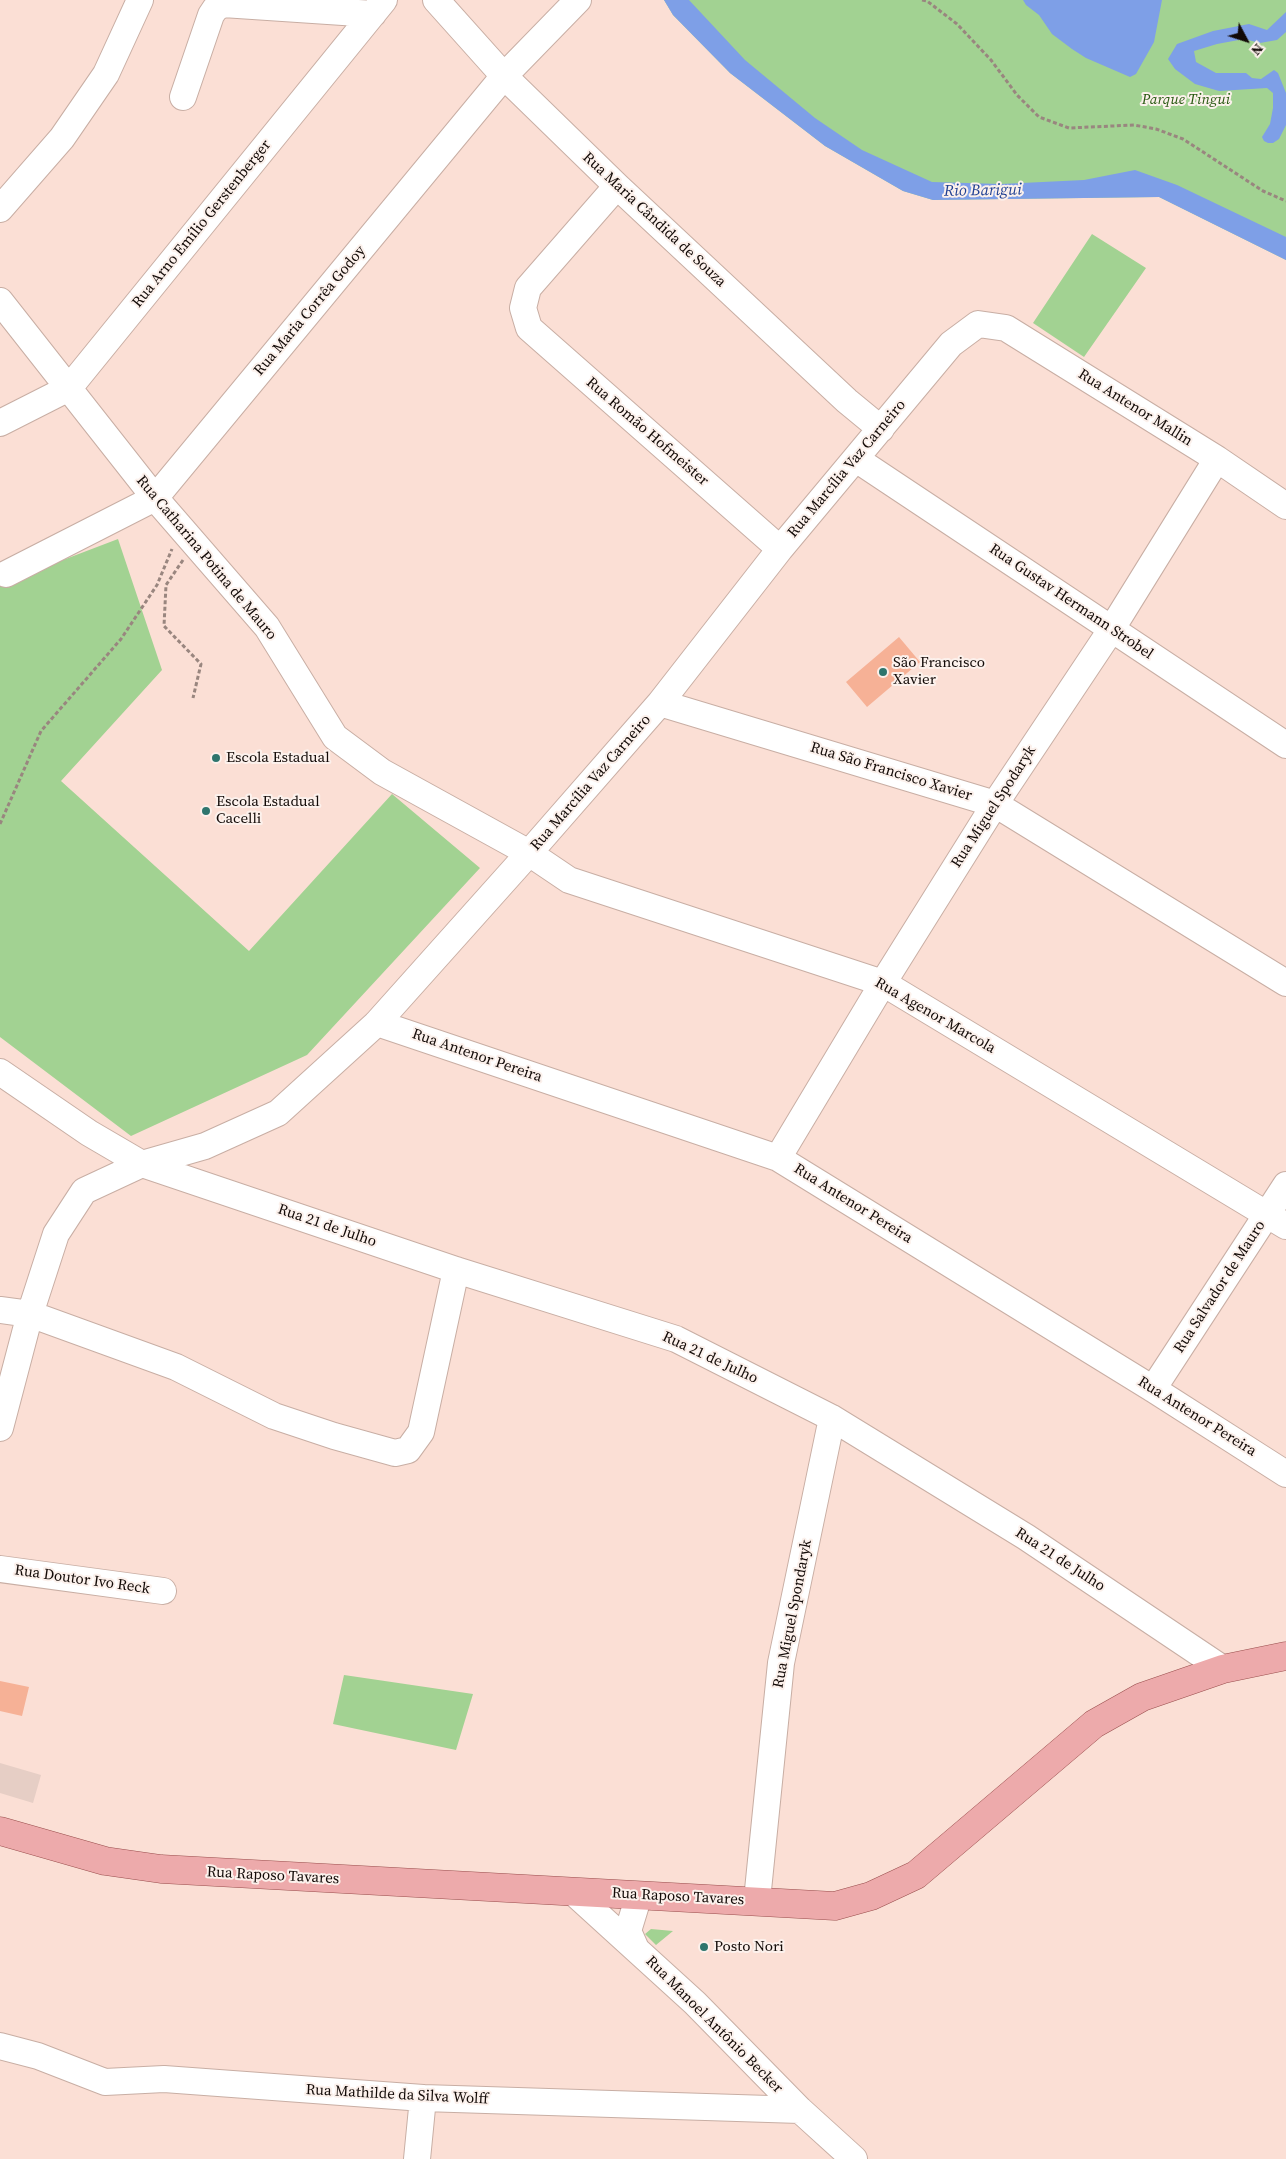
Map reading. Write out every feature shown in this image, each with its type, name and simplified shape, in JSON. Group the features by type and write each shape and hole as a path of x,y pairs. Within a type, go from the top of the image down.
{"main road":[{"name":"Rua Raposo Tavares","path":"0,1831 105,1861 161,1869 573,1892 756,1900 835,1906 871,1896 916,1875 1094,1724 1142,1697 1223,1669 1286,1656"}],"street":[{"path":"0,209 62,138 106,74 140,0"},
{"name":"Rua Maria Cândida de Souza","path":"436,0 504,76 616,186 848,401 881,429"},
{"name":"Rua Maria Corrêa Godoy","path":"6,574 155,498 504,76 578,0"},
{"path":"183,97 211,15 215,9 223,4 378,7"},
{"name":"Rua Arno Emílio Gerstenberger","path":"0,423 69,388 378,7"},
{"name":"Rua Romão Hofmeister","path":"616,186 528,288 523,308 529,328 780,549"},
{"name":"Rua Catharina Potina de Mauro","path":"0,301 155,498 184,544 267,627 335,738 382,772 529,853"},
{"name":"Rua Marcília Vaz Carneiro","path":"0,1428 30,1314 56,1234 84,1191 130,1169 204,1146 278,1113 377,1022 529,853 660,703 780,549 952,344 978,324"},
{"name":"Rua Antenor Mallin","path":"978,324 1006,328 1217,459 1286,506"},
{"name":"Rua Gustav Hermann Strobel","path":"856,459 1286,745"},
{"name":"Rua Miguel Spodaryk","path":"778,1158 883,983 995,804 1111,630 1217,459"},
{"name":"Rua São Francisco Xavier","path":"660,703 995,804 1286,983"},
{"name":"Rua Agenor Marcola","path":"529,853 569,880 883,983 1277,1220"},
{"name":"Rua Antenor Pereira","path":"377,1022 778,1158 1153,1389 1286,1474"},
{"path":"0,1072 89,1132 130,1169"},
{"name":"Rua 21 de Julho","path":"130,1169 676,1339 832,1418 1026,1537 1223,1669"},
{"name":"Rua Salvador de Mauro","path":"1153,1389 1277,1220 1286,1185"},
{"path":"0,1310 30,1314 176,1367 274,1416 334,1436 395,1453 408,1450 421,1432 456,1270"},
{"name":"Rua Miguel Spondaryk","path":"756,1900 781,1663 832,1418"},
{"name":"Rua Doutor Ivo Reck","path":"0,1569 163,1591"},
{"name":"Rua Manoel Antônio Becker","path":"573,1892 695,2003 800,2110 854,2159"},
{"path":"636,1949 628,1931 640,1895"},
{"name":"Rua Mathilde da Silva Wolff","path":"0,2046 38,2056 105,2082 164,2079 423,2098 800,2110"},
{"path":"417,2159 423,2098"}],"path":[{"path":"922,0 927,1 957,24 991,60 1016,95 1039,117 1069,128 1134,125 1156,129 1183,139 1263,191 1286,201"},
{"path":"184,544 166,585 164,626 201,664 193,698"},
{"path":"0,824 42,731 121,639 184,544"}],"shaded area":[{"path":"0,1763 41,1775 33,1803 0,1793"}],"green space":[{"name":"Parque Tingui","path":"664,0 1286,0 1286,260 1159,197 933,200 903,191 825,146 730,73 673,15"},
{"path":"1092,234 1146,268 1084,357 1033,323"},
{"path":"118,539 162,670 61,781 249,951 392,794 480,868 307,1055 131,1136 0,1037 0,584"},
{"path":"344,1675 473,1694 456,1750 333,1724"},
{"path":"651,1929 673,1931 656,1945 645,1934"}],"water":[{"name":"Rio Barigui","path":"664,0 689,0 745,60 815,118 862,150 932,182 1001,184 1084,180 1135,170 1177,185 1286,237 1286,260 1159,197 933,200 903,191 825,146 730,73 673,15"},
{"path":"1023,0 1162,0 1154,42 1136,74 1130,77 1086,58 1072,49 1052,34 1039,15 1026,5"},
{"path":"1286,12 1286,32 1277,40 1260,43 1244,39 1194,51 1196,62 1216,73 1246,73 1252,78 1261,79 1274,70 1278,73 1286,93 1286,125 1279,139 1273,143 1268,143 1262,137 1270,124 1273,93 1267,88 1219,91 1195,84 1175,69 1168,59 1177,44 1213,31 1249,24 1267,30"}],"building":[{"name":"São Francisco Xavier","path":"899,637 920,662 867,707 846,682"},
{"path":"0,1681 29,1687 22,1716 0,1711"}],"place":[{"name":"São Francisco Xavier","path":"883,672"},
{"name":"Escola Estadual","path":"216,758"},
{"name":"Escola Estadual Cacelli","path":"206,811"},
{"name":"Posto Nori","path":"704,1947"}]}
